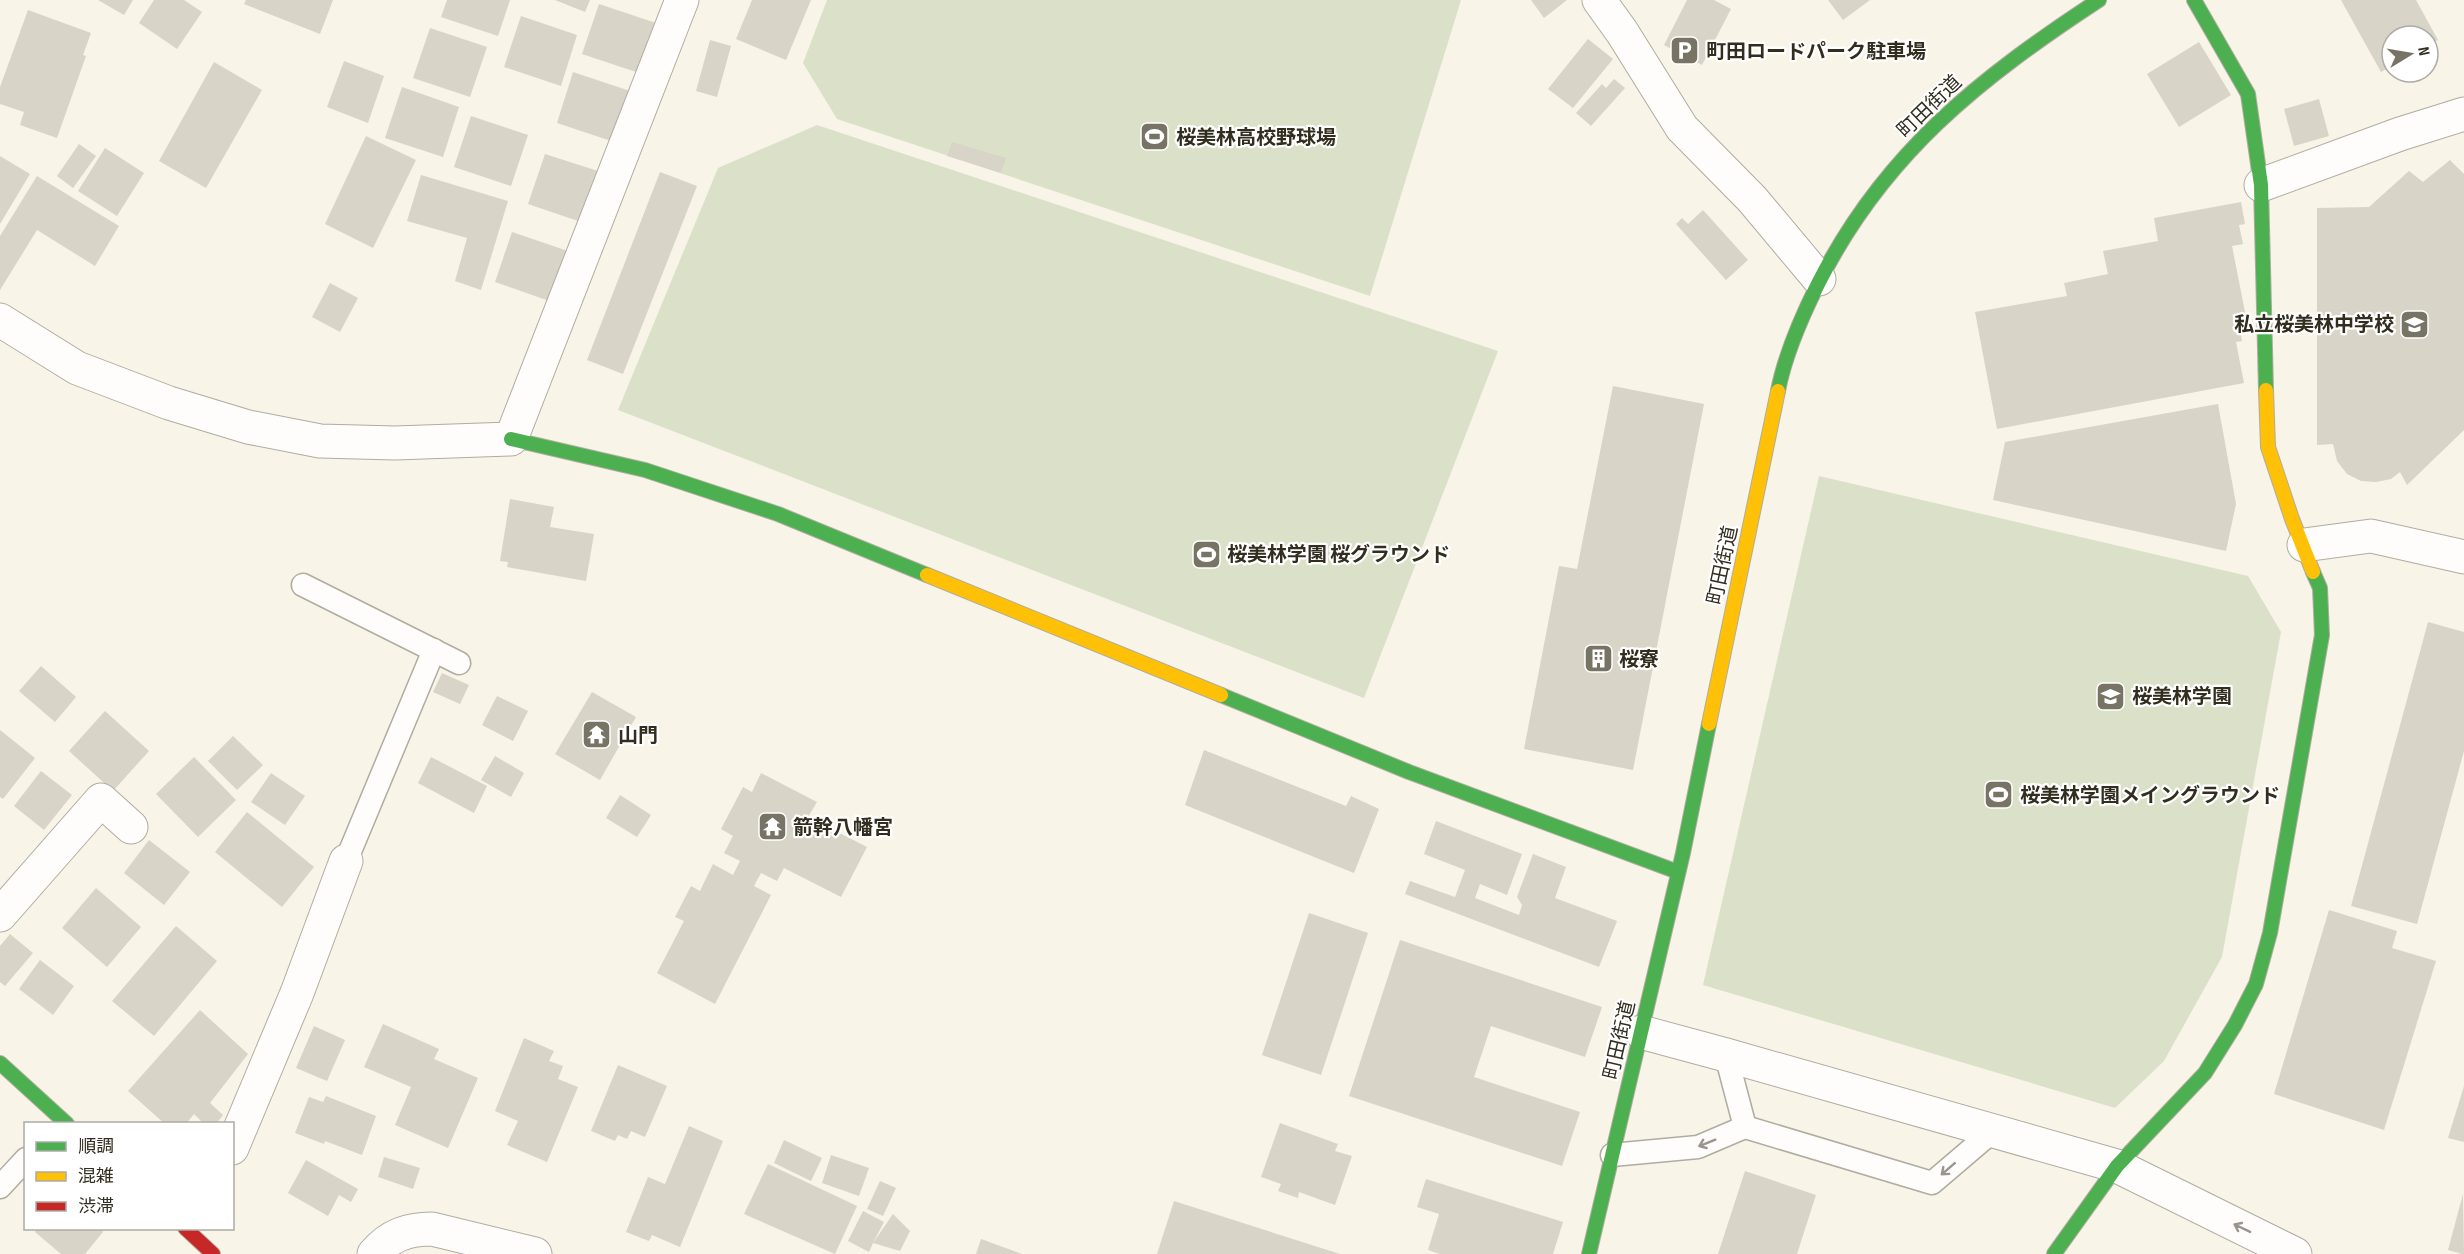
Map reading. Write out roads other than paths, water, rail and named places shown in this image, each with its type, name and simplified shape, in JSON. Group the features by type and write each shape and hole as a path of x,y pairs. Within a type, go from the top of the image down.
{"street":[{"path":"511,439 681,0"},
{"path":"1599,0 1622,32 1682,128 1752,200 1819,279"},
{"name":"町田街道","path":"1589,1254 1678,872 1779,384 1800,320 1819,279 1872,195 1915,144 1940,119 2022,51 2099,0"},
{"path":"2050,1253 2117,1166 2205,1073 2235,1025 2256,984 2270,933 2322,635 2320,588 2268,447 2261,185 2248,94 2194,0"},
{"path":"2261,185 2400,134 2464,114"},
{"path":"0,320 77,368 169,403 248,427 320,441 511,439 645,470 778,514 1409,772 1678,872"},
{"path":"2304,545 2371,536 2464,557"},
{"path":"0,915 94,792 131,827"},
{"path":"234,1143 297,993 346,861"},
{"path":"1641,1032 1726,1054 2117,1166 2295,1254"},
{"path":"0,1063 61,1121"},
{"path":"374,1254 383,1244 397,1235 415,1229 432,1229 535,1254"}],"lane":[{"path":"303,585 459,663"},
{"path":"346,861 434,650"},
{"path":"1726,1054 1745,1127"},
{"path":"1612,1155 1698,1147 1745,1127 1932,1183 1993,1131"},
{"path":"0,1187 24,1161"}],"place":[{"name":"町田ロードパーク駐車場","path":"1685,51"},
{"name":"桜美林高校野球場","path":"1155,137"},
{"name":"私立桜美林中学校","path":"2415,324"},
{"name":"桜美林学園 桜グラウンド","path":"1206,554"},
{"name":"桜寮","path":"1598,659"},
{"name":"桜美林学園","path":"2111,696"},
{"name":"山門","path":"597,735"},
{"name":"桜美林学園メイングラウンド","path":"1999,795"},
{"name":"箭幹八幡宮","path":"772,827"}]}
